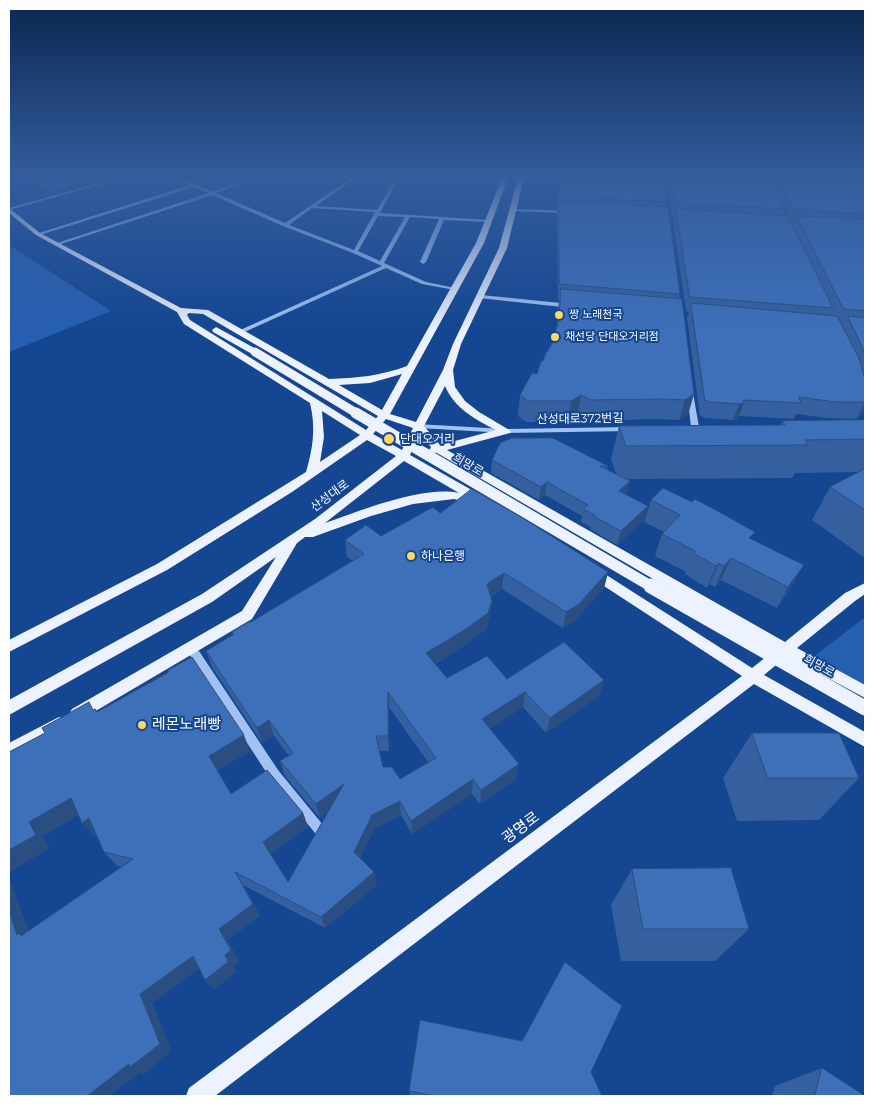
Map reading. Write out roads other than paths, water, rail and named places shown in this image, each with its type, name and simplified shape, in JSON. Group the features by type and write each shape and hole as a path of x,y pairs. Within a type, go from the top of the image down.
{"main road":[{"name":"희망로","path":"33,230 255,352 402,443 592,554 865,708"},
{"path":"9,646 162,567 311,473 367,435 384,415 480,243 485,230"},
{"name":"산성대로","path":"9,708 207,598 294,539 404,456 448,370 457,344 503,248 508,230"},
{"path":"180,310 205,312 384,415 419,426 438,449 786,649 865,692"},
{"path":"180,310 187,322 367,435 512,520"},
{"path":"326,382 372,381 410,368"},
{"path":"448,370 450,387 458,399 484,421 506,431"},
{"path":"311,473 317,454 320,431 314,401"},
{"path":"404,456 506,431"},
{"path":"9,751 247,615 294,539 375,511 419,499 462,496 487,506"},
{"path":"579,563 753,676 865,740"},
{"name":"광명로","path":"197,1096 753,676 850,597 865,588"}],"street":[{"path":"38,234 52,230"},
{"path":"56,244 100,230"},
{"path":"297,230 355,252 424,283 453,289"},
{"path":"355,252 367,230"},
{"path":"240,332 384,265 401,230"},
{"path":"423,262 437,230"},
{"path":"481,297 574,306"},
{"path":"688,381 695,427"},
{"name":"산성대로372번길","path":"419,426 506,431 636,429"},
{"path":"685,427 704,427"},
{"path":"191,648 274,774 319,829"}],"place":[{"name":"짱 노래천국","path":"559,315"},
{"name":"채선당 단대오거리점","path":"555,337"},
{"name":"단대오거리","path":"389,439"},
{"name":"하나은행","path":"411,556"},
{"name":"레몬노래빵","path":"142,725"}]}
